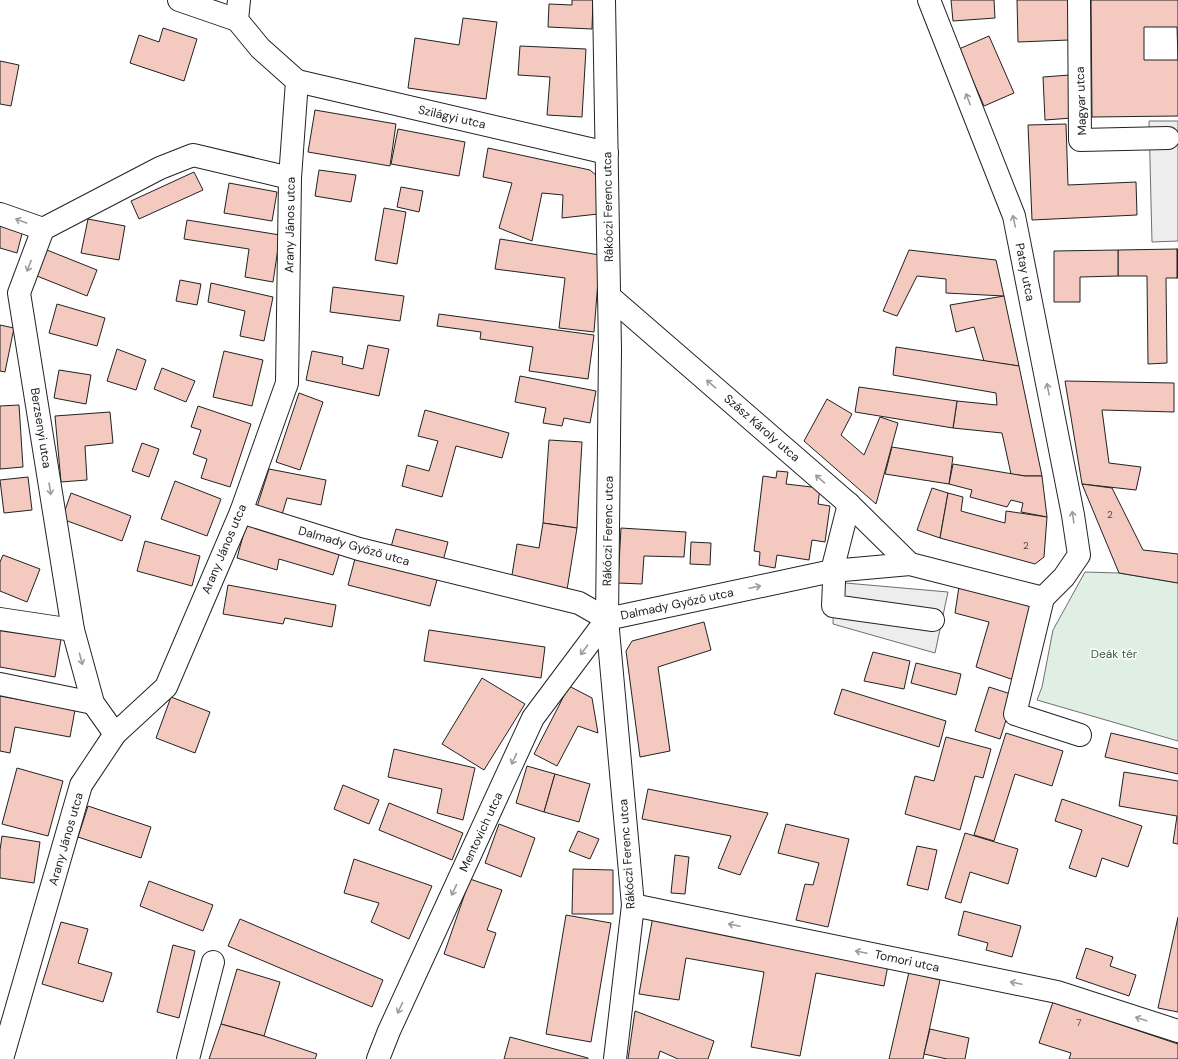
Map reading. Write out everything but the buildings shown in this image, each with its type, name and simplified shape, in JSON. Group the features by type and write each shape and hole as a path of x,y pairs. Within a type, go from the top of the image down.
{"street":[{"path":"179,0 238,10 260,48 297,81"},
{"name":"Rákóczi Ferenc utca","path":"604,0 610,350 608,619 633,905 615,1059"},
{"name":"Patay utca","path":"929,0 1014,216 1073,514 1079,555 1064,577 1043,598"},
{"name":"Magyar utca","path":"1079,0 1080,140 1168,138"},
{"name":"Szilágyi utca","path":"297,81 607,153"},
{"name":"Arany János utca","path":"2,1059 81,785 115,734 166,687 240,512 287,383 290,178 297,81"},
{"path":"0,214 43,229 160,168 193,155 290,178"},
{"name":"Berzsenyi utca","path":"43,229 19,293 73,630 93,703 115,734"},
{"name":"Szász Károly utca","path":"609,296 849,504 910,564"},
{"path":"849,504 832,571 834,582 833,606 933,620"},
{"name":"Dalmady Győző utca","path":"240,512 359,549 579,603 608,619 832,571 910,564 1043,598"},
{"path":"1043,598 1015,714 1080,735"},
{"path":"0,619 73,630"},
{"name":"Mentovich utca","path":"378,1059 389,1031 533,718 608,619"},
{"path":"0,684 93,703"},
{"name":"Tomori utca","path":"633,905 1058,992 1178,1031"},
{"path":"188,1059 213,962"}],"green space":[{"name":"Deák tér","path":"1085,572 1119,573 1178,583 1178,741 1037,700 1042,687 1053,630"}],"shaded area":[{"path":"1149,121 1178,121 1178,241 1152,242"},
{"path":"834,582 948,592 935,653 833,624"}]}
